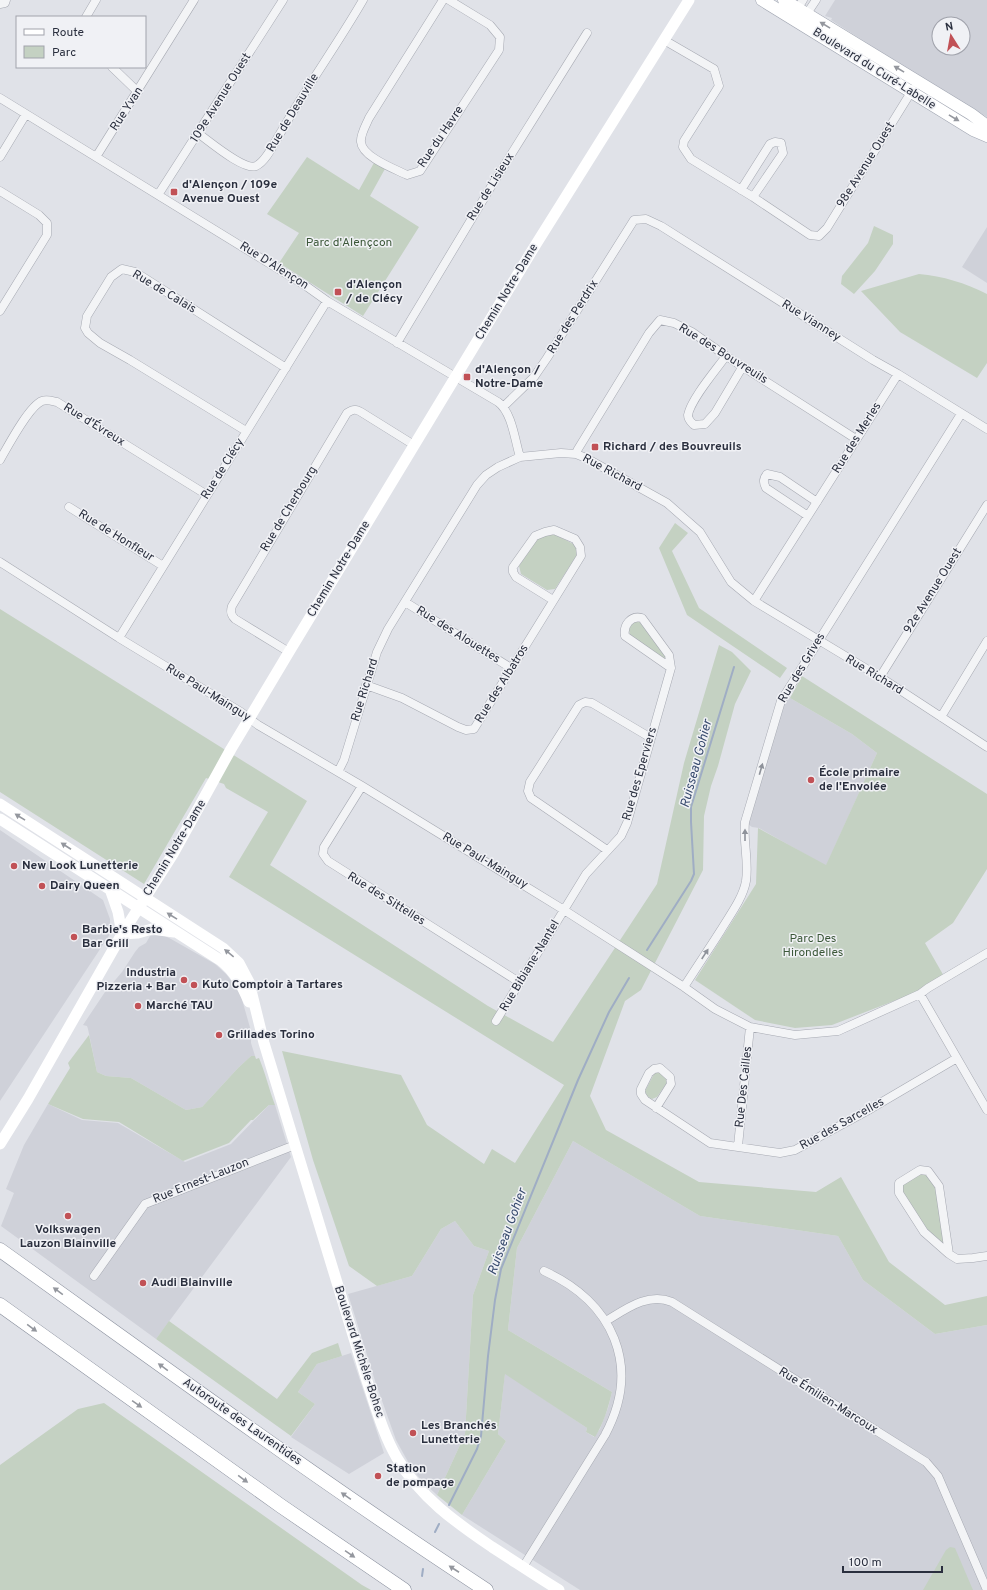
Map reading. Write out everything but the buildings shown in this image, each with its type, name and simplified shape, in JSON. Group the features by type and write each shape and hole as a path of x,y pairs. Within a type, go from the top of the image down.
{"highway":[{"name":"Autoroute des Laurentides","path":"0,1250 349,1498 486,1590"},
{"path":"0,1305 270,1498 404,1590"}],"main road":[{"name":"Boulevard du Curé-Labelle","path":"762,0 800,13 917,81 979,119 987,126"},
{"name":"Boulevard du Curé-Labelle","path":"784,0 911,92 973,130 987,136"}],"street":[{"path":"0,4 5,3 6,0"},
{"path":"87,16 96,0"},
{"name":"Rue Yvan","path":"96,157 138,92 194,0"},
{"name":"109e Avenue Ouest","path":"158,195 199,134 283,0"},
{"name":"Rue de Deauville","path":"199,134 232,158 249,166 256,166 267,156 304,93 364,0"},
{"name":"Rue du Havre","path":"443,0 369,118 360,140 362,147 366,152 381,162 407,175 420,171 499,50 500,37 490,24 450,0"},
{"name":"Chemin Notre-Dame","path":"0,1144 122,934 173,854 289,652 533,249 690,0"},
{"path":"800,13 816,0"},
{"name":"Rue de Lisieux","path":"397,343 488,192 587,33"},
{"path":"664,40 714,69 719,86 684,141 683,147 690,159 741,190 753,196 783,153 781,143 775,142 770,144 741,190"},
{"path":"113,68 138,92"},
{"name":"98e Avenue Ouest","path":"753,196 810,235 819,236 832,219 917,81"},
{"name":"Rue D'Alençon","path":"0,98 306,286 327,301 493,399 503,407"},
{"path":"0,157 26,114"},
{"path":"0,190 39,215 47,223 47,235 0,311"},
{"name":"Rue Vianney","path":"634,220 646,219 661,226 873,360 987,429"},
{"name":"Rue des Perdrix","path":"503,407 534,376 547,358 634,220"},
{"name":"Rue de Calais","path":"246,432 130,360 100,344 88,334 85,328 87,316 99,296 111,278 122,269 135,272 286,368"},
{"name":"Rue de Clécy","path":"119,638 327,301"},
{"name":"Rue des Bouvreuils","path":"576,454 645,340 660,320 674,323 692,332 726,356 856,439"},
{"path":"726,356 694,400 688,415 689,421 694,426 705,424 715,412 743,366"},
{"name":"Rue des Merles","path":"754,601 898,374"},
{"name":"Rue d'Évreux","path":"0,460 32,407 42,400 50,400 57,402 207,496"},
{"path":"503,407 509,418 520,457"},
{"name":"Rue de Cherbourg","path":"289,652 235,619 231,615 230,610 347,413 352,410 362,412 414,445"},
{"name":"Rue des Grives","path":"684,987 734,910 742,893 746,881 747,864 744,834 745,822 781,701 961,414"},
{"name":"Rue Richard","path":"338,772 344,760 376,652 388,629 480,482 501,465 520,457 547,454 576,454 591,460 666,503 700,532 731,582 754,601 880,677 987,747"},
{"path":"808,516 766,488 763,483 764,478 767,474 780,477 817,502"},
{"name":"92e Avenue Ouest","path":"880,677 987,505"},
{"name":"Rue de Honfleur","path":"70,507 163,566"},
{"name":"Rue des Albatros","path":"366,685 402,698 466,730 474,729 511,668 554,600 581,556 580,547 574,539 554,530 535,536 513,567 513,572 516,577 554,600"},
{"name":"Rue Paul-Mainguy","path":"0,562 119,638 564,910 684,987 715,1009 750,1027 795,1035 838,1031 920,994 987,953"},
{"name":"Rue des Alouettes","path":"405,602 511,668"},
{"path":"638,617 642,618 669,655 671,668 625,636 624,629 631,619 638,617"},
{"path":"941,716 987,641"},
{"name":"Rue des Eperviers","path":"564,910 586,874 621,836 627,823 671,668"},
{"path":"607,850 531,798 528,791 530,782 578,704 585,702 592,703 651,738"},
{"name":"Rue des Sittelles","path":"362,786 324,847 323,854 328,861 519,982"},
{"name":"Boulevard Michèle-Bohec","path":"0,804 142,902 223,948 239,963 249,982 264,1043 367,1382 381,1423 394,1452 412,1479 435,1505 463,1527 558,1590"},
{"name":"Boulevard Michèle-Bohec","path":"0,819 110,889 142,902 177,932 216,957 233,972 245,992 264,1043"},
{"path":"110,889 118,912 122,934 138,933 152,929 177,932"},
{"name":"Rue Bibiane-Nantel","path":"496,1021 564,910"},
{"path":"920,994 987,1110"},
{"name":"Rue Des Cailles","path":"738,1146 750,1027"},
{"name":"Rue des Sarcelles","path":"656,1108 671,1084 670,1077 660,1068 654,1069 649,1073 641,1089 641,1094 645,1100 656,1108 710,1143 780,1153 795,1150 865,1112 957,1058"},
{"name":"Rue Ernest-Lauzon","path":"94,1276 146,1204 295,1145"},
{"path":"949,1254 939,1186 928,1171 920,1170 899,1183 899,1193 924,1232 949,1254 957,1259 987,1256"},
{"path":"523,1567 605,1435 616,1412 621,1387 620,1364 616,1346 606,1321 597,1309 580,1292 559,1278 544,1271"},
{"name":"Rue Émilien-Marcoux","path":"606,1321 639,1303 650,1299 660,1298 672,1302 926,1462 932,1467 938,1476 987,1590"}],"shaded area":[{"path":"835,0 987,0 987,117 898,63 831,20 832,18 825,16"},
{"path":"987,227 987,283 962,267"},
{"name":"École primaire de l'Envolée","path":"790,698 852,734 877,753 826,866 759,828 752,827 745,822 781,701"},
{"path":"0,830 103,900 110,919 110,934 0,1101"},
{"path":"150,936 165,936 171,939 215,964 226,974 237,988 241,996 253,1038 251,1038 251,1043 255,1056 251,1056 238,1068 202,1107 186,1110 131,1078 106,1076 97,1072 88,1029 87,1026 83,1025 105,992 122,972 139,947 146,943"},
{"path":"48,1104 82,1120 118,1123 185,1162 231,1144 269,1105 275,1105 291,1157 156,1339 1,1226 14,1193 6,1189 24,1145"},
{"path":"573,1141 700,1216 838,1236 863,1280 935,1334 987,1325 987,1590 580,1590 462,1515 506,1441 498,1434 505,1373 587,1428 586,1432 594,1437 600,1429 608,1408 612,1392 508,1330 517,1248"},
{"path":"455,1221 474,1246 489,1251 473,1295 465,1434 437,1495 412,1469 396,1440 376,1384 348,1294 412,1276 441,1229"},
{"path":"351,1353 384,1453 349,1474 291,1437 315,1404 298,1392 317,1364"}],"green space":[{"name":"Parc d'Alençcon","path":"307,157 359,190 375,161 386,167 370,196 419,227 363,316 279,263 299,233 267,214"},
{"path":"874,226 893,235 893,244 875,271 854,294 841,284 842,276 868,243"},
{"path":"919,274 937,276 954,281 987,294 987,363 977,378 900,332 861,291"},
{"path":"675,523 688,533 672,551 699,608 787,668 780,678 687,615 659,548"},
{"path":"553,533 575,545 577,548 577,555 555,589 547,590 521,574 519,566 535,540"},
{"path":"0,609 307,801 270,865 488,1006 553,1042 657,884 684,763 719,645 732,652 751,671 735,704 711,786 704,816 703,870 641,990 625,1001 590,1096 606,1130 699,1182 816,1192 841,1177 889,1262 945,1305 987,1296 987,1325 935,1334 863,1280 838,1236 700,1216 573,1141 517,1248 508,1330 612,1392 607,1410 595,1437 586,1432 587,1428 505,1374 498,1434 506,1441 462,1515 437,1495 465,1434 473,1295 489,1251 474,1246 455,1221 441,1229 412,1276 377,1286 349,1266 313,1160 282,1051 401,1075 427,1125 484,1164 492,1149 515,1163 564,1085 229,877 268,812 226,788 224,784 206,778 144,884 0,792"},
{"path":"638,620 666,658 630,636 629,629 633,622"},
{"name":"Parc Des Hirondelles","path":"802,676 987,794 987,869 953,923 925,943 945,978 917,992 832,1025 795,1028 755,1020 695,980 756,884 758,828 826,865 877,753 852,734 790,698"},
{"path":"89,1035 97,1072 106,1076 131,1078 186,1110 202,1107 238,1068 251,1056 255,1056 256,1059 259,1058 275,1105 269,1105 253,1120 251,1120 229,1143 183,1161 119,1122 83,1119 48,1104 70,1068 68,1063"},
{"path":"657,1072 664,1074 668,1081 657,1097 652,1099 647,1096 645,1091 654,1074"},
{"path":"928,1171 939,1186 949,1254 924,1232 899,1193 899,1183"},
{"path":"169,1321 277,1399 312,1353 338,1343 342,1356 317,1364 298,1392 315,1404 291,1436 156,1339"},
{"path":"104,1403 371,1590 0,1590 0,1465 78,1409"},
{"path":"950,1547 955,1548 973,1590 923,1590 946,1550"}],"waterway":[{"name":"Ruisseau Gohier","path":"647,950 694,874 691,807 734,667"},
{"name":"Ruisseau Gohier","path":"449,1505 477,1449 481,1436 488,1356 495,1300 501,1269 578,1080 609,1012 629,978"},
{"name":"Ruisseau Gohier","path":"435,1532 439,1524"},
{"name":"Ruisseau Gohier","path":"422,1576 423,1569"}],"place":[{"name":"d'Alençon / 109e Avenue Ouest","path":"174,192"},
{"name":"d'Alençon / de Clécy","path":"338,292"},
{"name":"d'Alençon / Notre-Dame","path":"467,377"},
{"name":"Richard / des Bouvreuils","path":"595,447"},
{"name":"École primaire de l'Envolée","path":"811,780"},
{"name":"New Look Lunetterie","path":"14,866"},
{"name":"Dairy Queen","path":"42,886"},
{"name":"Barbie's Resto Bar Grill","path":"74,937"},
{"name":"Industria Pizzeria + Bar","path":"184,980"},
{"name":"Kuto Comptoir à Tartares","path":"194,985"},
{"name":"Marché TAU","path":"138,1006"},
{"name":"Grillades Torino","path":"219,1035"},
{"name":"Volkswagen Lauzon Blainville","path":"68,1216"},
{"name":"Audi Blainville","path":"143,1283"},
{"name":"Les Branchés Lunetterie","path":"413,1433"},
{"name":"Station de pompage","path":"378,1476"}]}
